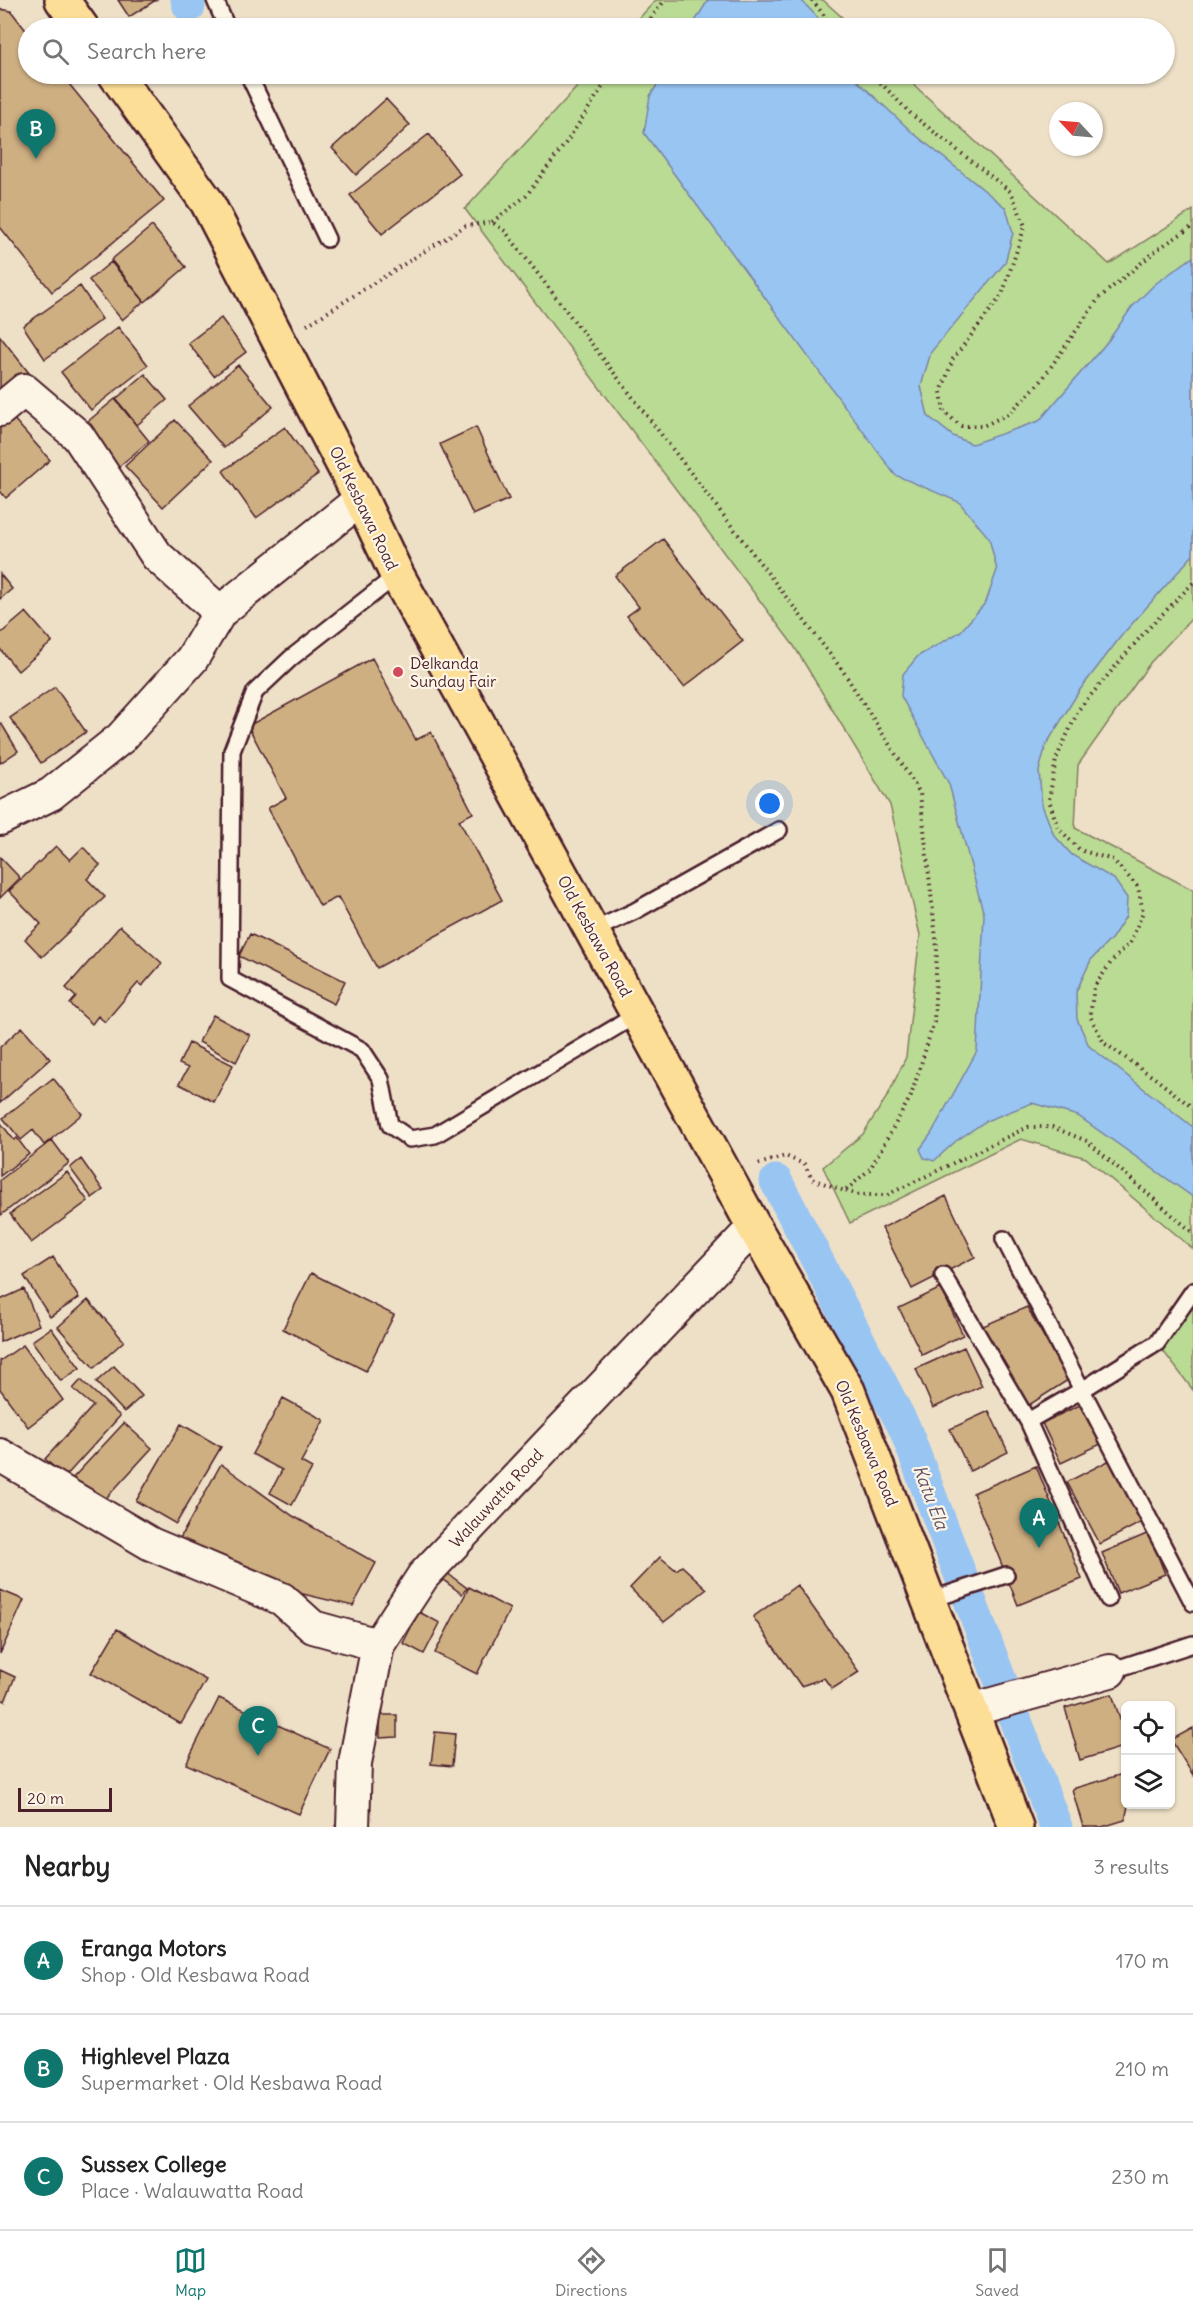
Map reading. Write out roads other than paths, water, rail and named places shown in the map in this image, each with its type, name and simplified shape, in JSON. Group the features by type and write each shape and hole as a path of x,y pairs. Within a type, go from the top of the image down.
{"main road":[{"path":"62,0 75,18"},
{"name":"Old Kesbawa Road","path":"122,84 207,202 361,499 397,575 754,1227 848,1391 1016,1827"}],"street":[{"path":"0,410 24,390 78,436 156,556 220,612"},
{"path":"0,819 51,794 121,738 192,659 220,612 361,499"},
{"name":"Walauwatta Road","path":"353,1827 355,1763 378,1645 423,1576 754,1227"},
{"path":"0,1455 151,1544 282,1599 313,1627 378,1645"},
{"path":"971,1710 1110,1671"}],"lane":[{"path":"215,0 223,18"},
{"path":"253,84 327,239"},
{"path":"397,575 291,658 255,692 232,751 230,979 362,1050 381,1079 390,1125 410,1139 435,1134 638,1014"},
{"path":"592,931 635,911 779,830"},
{"path":"1004,1239 1193,1603"},
{"path":"943,1275 1028,1421 1108,1599"},
{"path":"1028,1421 1157,1343 1193,1291"},
{"path":"930,1600 1006,1575"},
{"path":"1110,1671 1193,1644"}],"water":[{"path":"708,0 801,0 818,18 697,18"},
{"path":"658,84 861,84 912,132 1006,208 1013,233 1005,263 931,352 921,386 928,416 953,436 972,444 1039,421 1108,341 1132,307 1155,284 1193,257 1193,555 1122,635 1079,691 1046,745 1039,771 1042,805 1054,835 1072,855 1114,879 1127,898 1126,916 1112,938 1091,960 1076,992 1077,1019 1089,1046 1193,1127 1193,1197 1078,1116 1032,1103 986,1121 956,1141 934,1161 924,1158 920,1149 931,1134 977,1051 984,915 949,784 901,696 903,674 918,656 960,632 986,602 997,570 989,538 959,502 895,475 644,133 650,96"}],"waterway":[{"name":"Katu Ela","path":"187,0 189,6"},
{"name":"Katu Ela","path":"776,1181 905,1429 1056,1827"}],"place":[{"name":"Highlevel Plaza","path":"36,159"},
{"name":"Delkanda Sunday Fair","path":"398,672"},
{"name":"Eranga Motors","path":"1039,1548"},
{"name":"Sussex College","path":"258,1756"}]}
